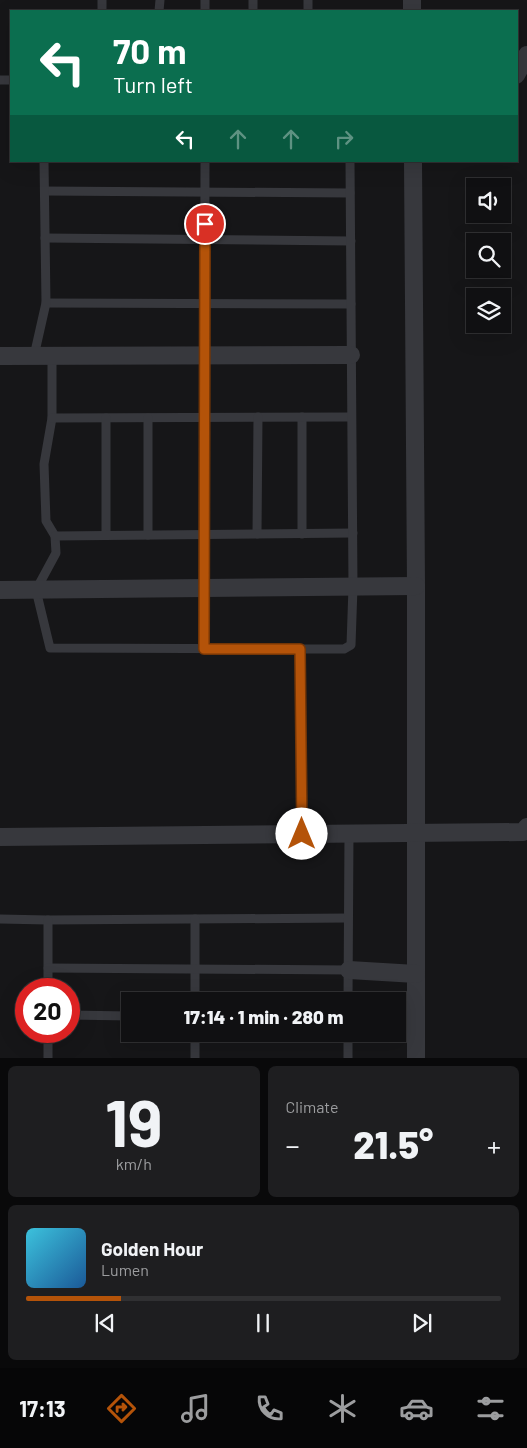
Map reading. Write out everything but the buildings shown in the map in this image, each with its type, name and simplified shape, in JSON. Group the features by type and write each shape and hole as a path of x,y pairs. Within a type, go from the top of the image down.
{"street":[{"path":"518,71 527,55"},
{"path":"413,162 416,586 416,1058"},
{"path":"0,356 351,355"},
{"path":"0,590 416,586"},
{"path":"0,837 523,832 527,828"},
{"path":"349,970 416,974"}],"lane":[{"path":"34,356 46,303 44,162"},
{"path":"204,649 205,162"},
{"path":"52,356 52,418 44,464 46,520 55,536 56,553 36,590 50,648 344,649 351,645 353,533 350,162"},
{"path":"45,191 350,193"},
{"path":"45,238 350,241"},
{"path":"46,303 351,304"},
{"path":"302,417 302,534"},
{"path":"52,418 351,417"},
{"path":"106,418 106,535"},
{"path":"148,418 148,535"},
{"path":"257,534 258,418"},
{"path":"55,536 353,533"},
{"path":"300,649 302,834"},
{"path":"348,992 349,833"},
{"path":"0,919 348,918"},
{"path":"195,919 195,992"},
{"path":"48,920 48,978"},
{"path":"48,968 349,970"},
{"path":"80,1015 121,1016"},
{"path":"195,1042 195,1058"},
{"path":"348,1042 348,1058"},
{"path":"48,1043 48,1058"}],"route":[{"path":"205,224 204,649 300,649 302,834"}]}
